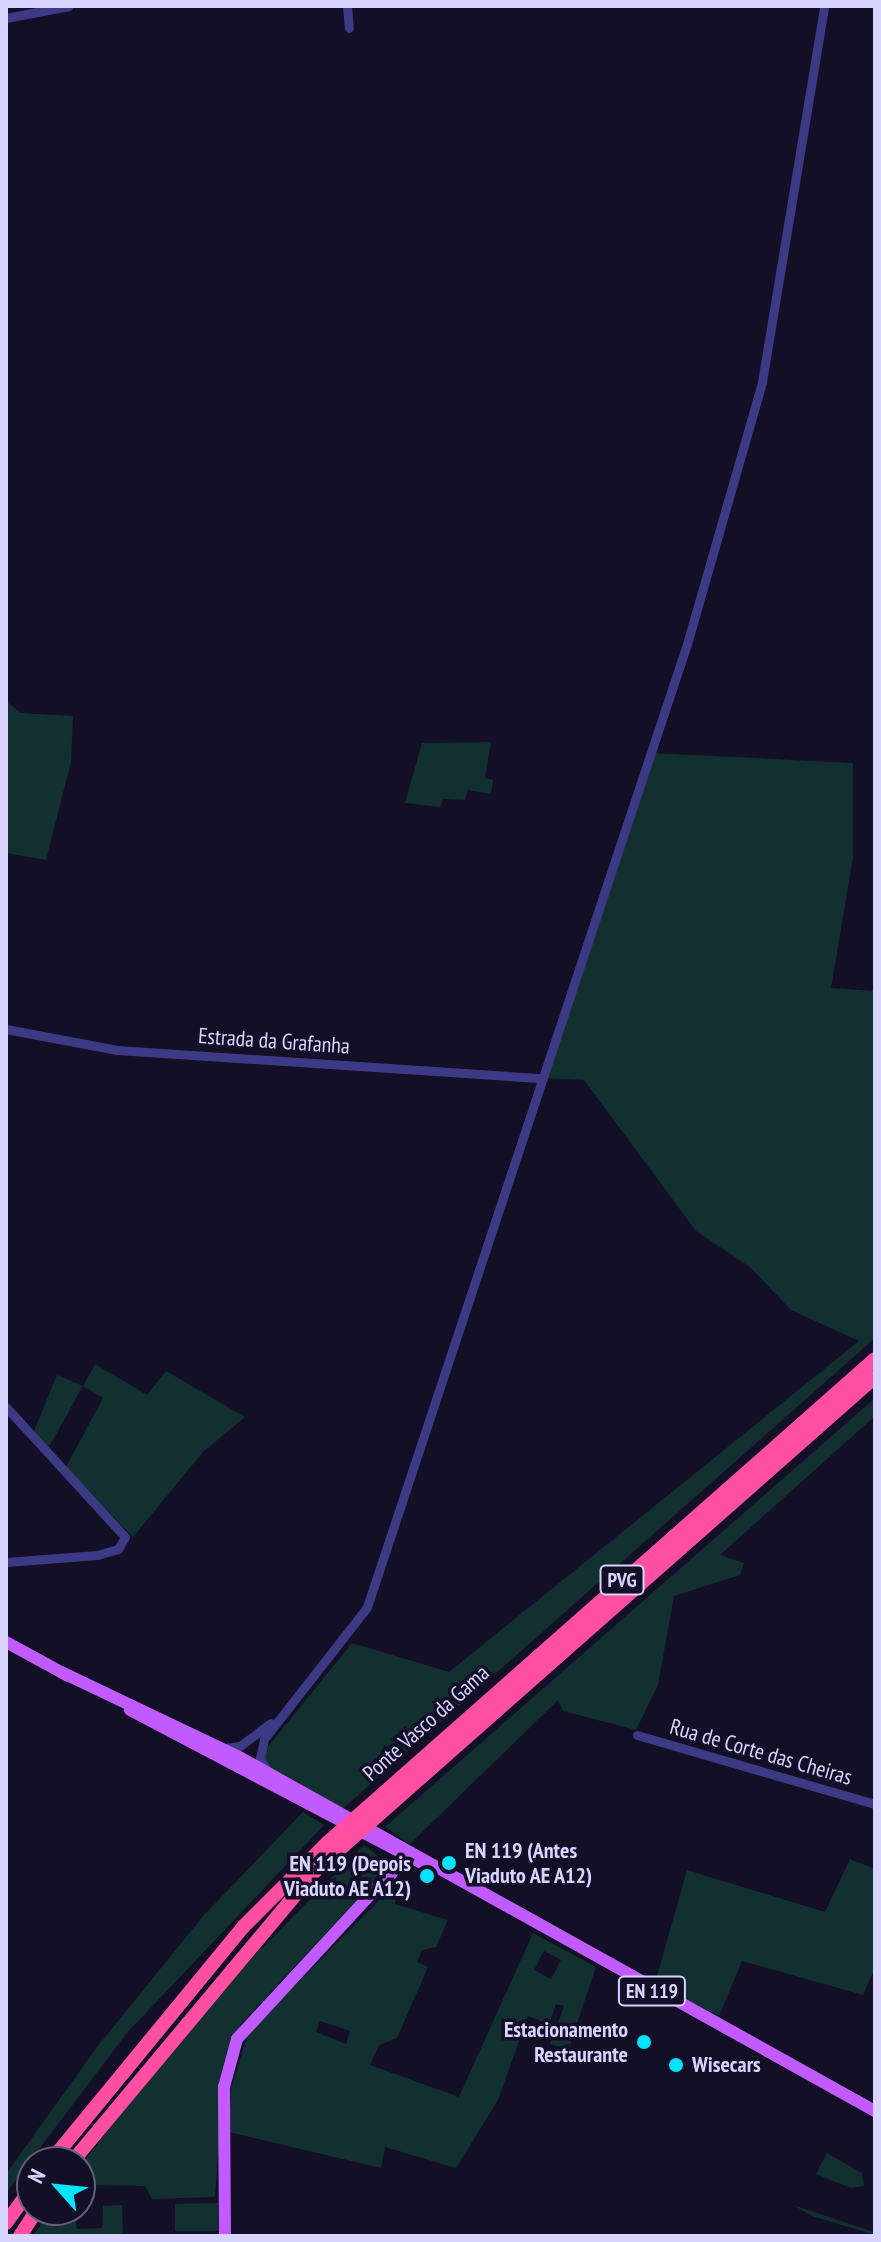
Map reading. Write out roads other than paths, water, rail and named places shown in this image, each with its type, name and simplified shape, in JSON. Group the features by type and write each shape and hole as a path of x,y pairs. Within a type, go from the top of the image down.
{"highway":[{"name":"Ponte Vasco da Gama","path":"63,2146 243,1927 375,1805 875,1359"},
{"name":"Ponte Vasco da Gama","path":"375,1805 875,1377"},
{"name":"Ponte Vasco da Gama","path":"85,2146 333,1846"}],"main road":[{"name":"EN 119","path":"6,1642 371,1840 407,1853"},
{"name":"EN 119","path":"61,1672 241,1758 875,2111"},
{"path":"371,1840 386,1857 383,1876"},
{"path":"225,2236 224,2087 237,2039 407,1853"},
{"path":"363,1902 401,1871 407,1853"}],"street":[{"path":"6,18 69,6"},
{"path":"347,6 349,28"},
{"path":"241,1758 264,1739 367,1607 687,644 762,382 824,6"},
{"name":"Estrada da Grafanha","path":"6,1029 117,1050 542,1078"},
{"path":"6,1407 125,1537 118,1549 97,1555 6,1562"},
{"path":"213,1744 231,1749 251,1739 303,1690"},
{"path":"164,1729 241,1758 250,1775"},
{"name":"Rua de Corte das Cheiras","path":"637,1735 875,1804"},
{"path":"241,1758 251,1739"},
{"path":"264,1739 260,1758 270,1775"}],"place":[{"name":"EN 119 (Antes Viaduto AE A12)","path":"449,1863"},
{"name":"EN 119 (Depois Viaduto AE A12)","path":"427,1876"},
{"name":"Estacionamento Restaurante","path":"644,2042"},
{"name":"Wisecars","path":"676,2065"}]}
